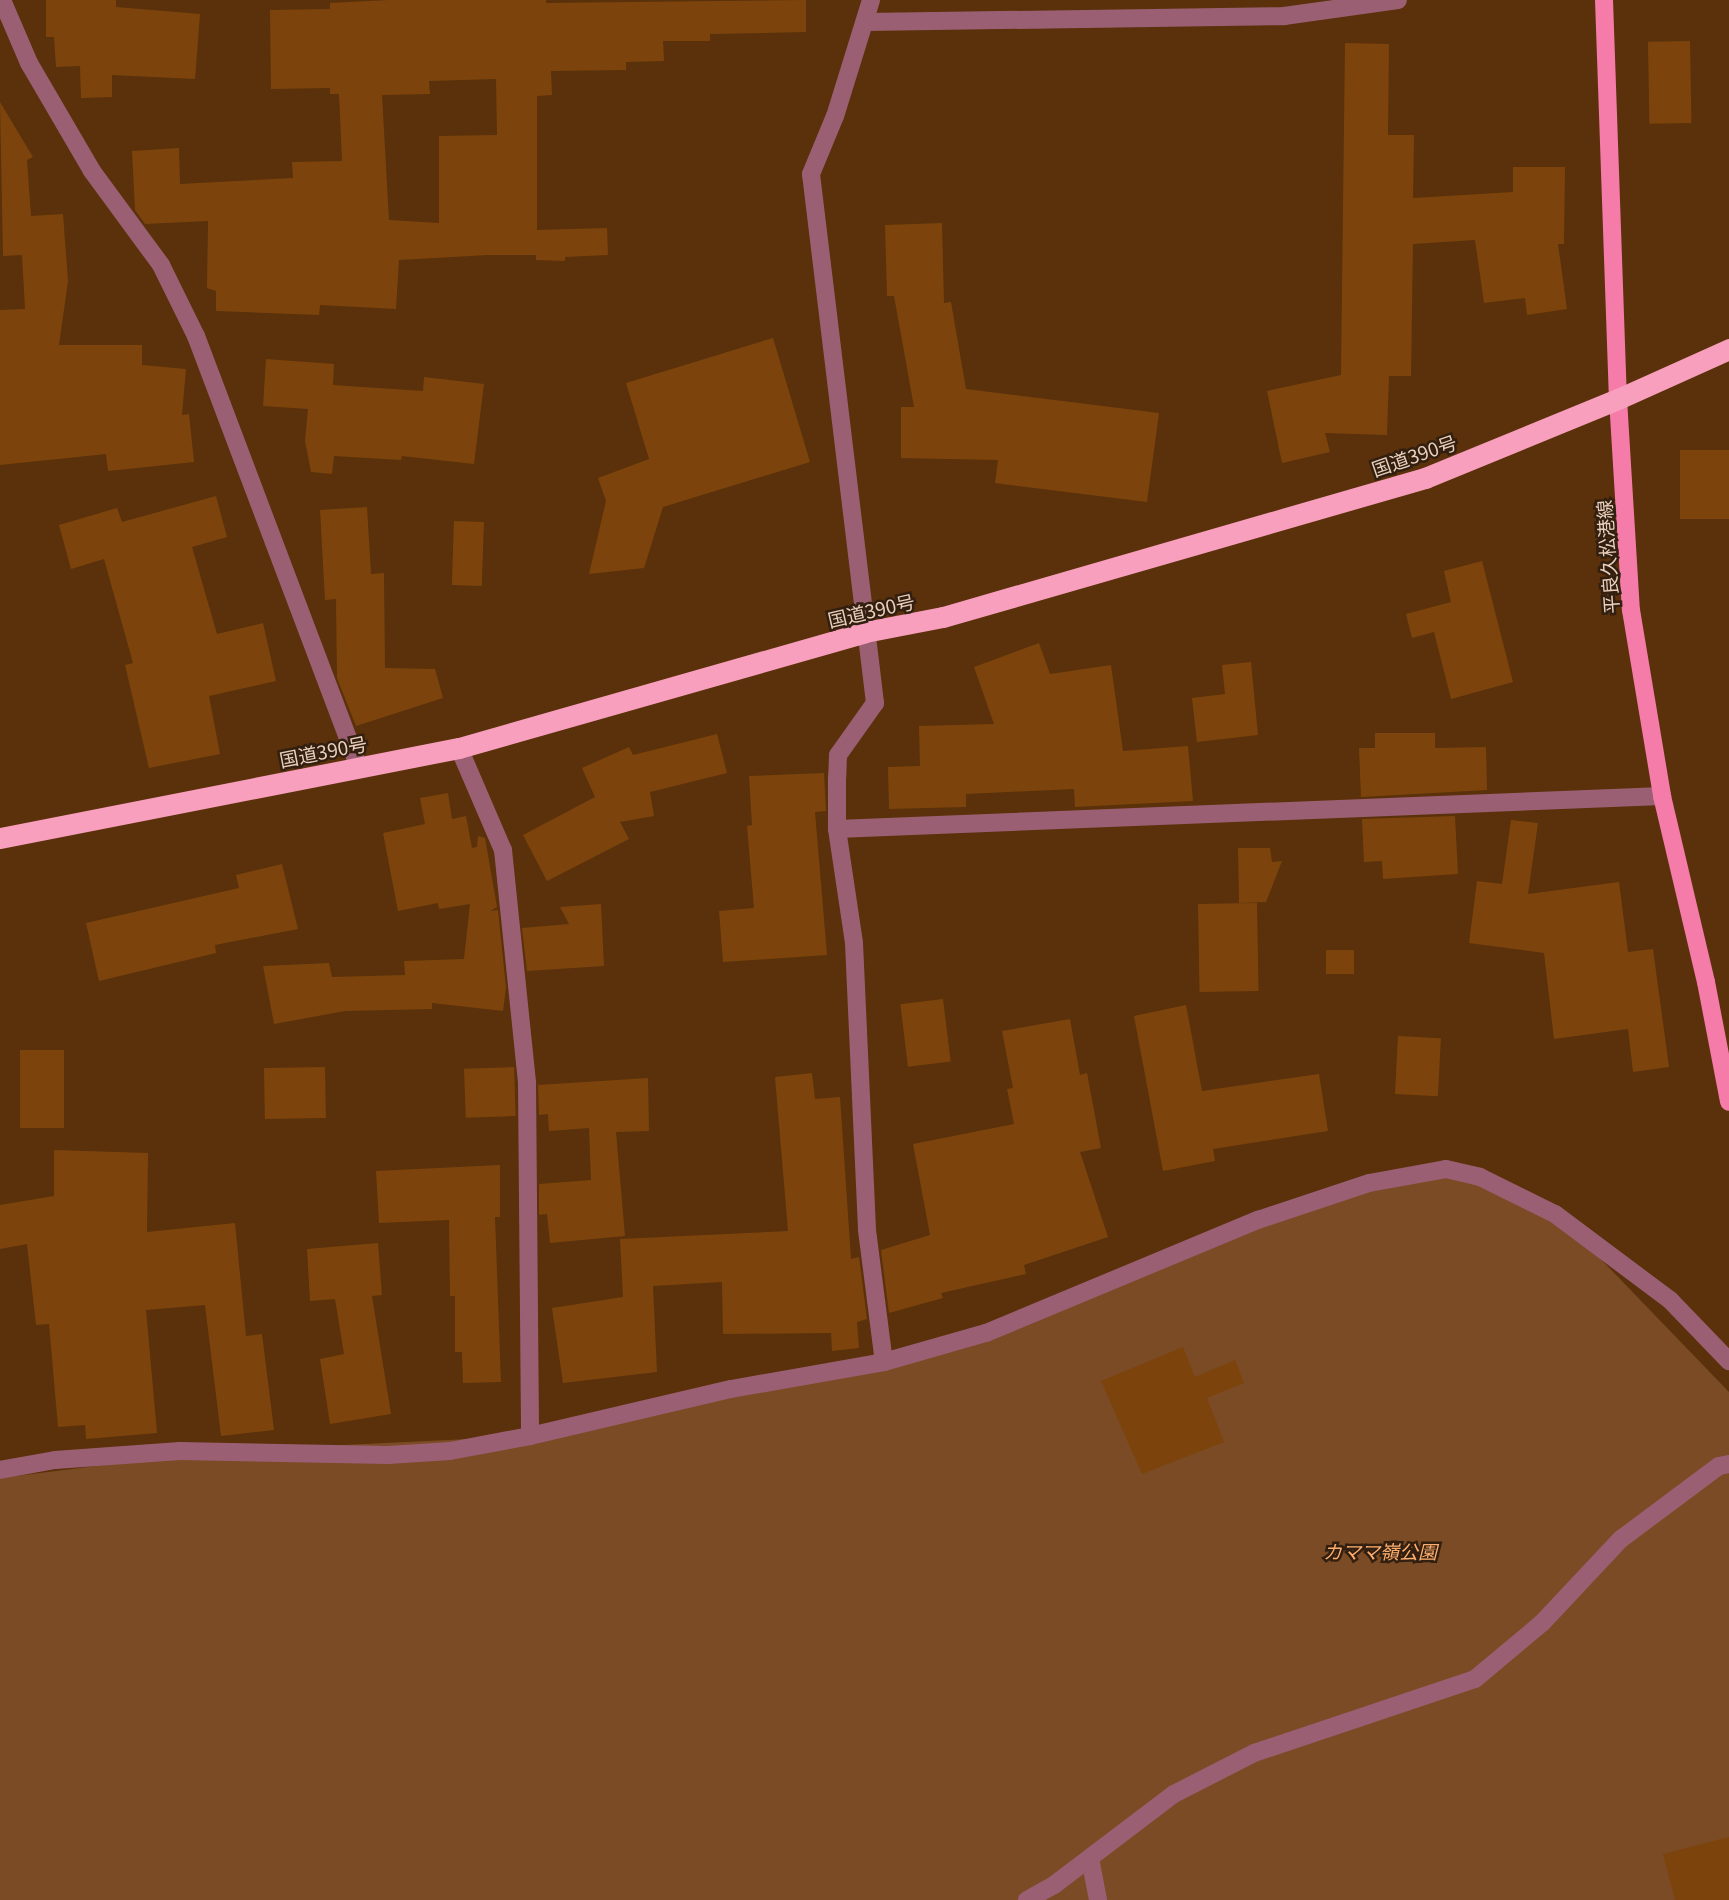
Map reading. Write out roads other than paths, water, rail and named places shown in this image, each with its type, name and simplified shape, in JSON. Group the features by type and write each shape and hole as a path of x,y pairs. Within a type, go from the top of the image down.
{"highway":[{"name":"国道390号","path":"0,838 459,748 865,632 943,617 1425,478 1618,399 1729,349"}],"main road":[{"name":"平良久松港線","path":"1604,0 1618,399 1631,610 1662,796 1706,982 1729,1102"}],"street":[{"path":"2,0 29,63 92,171 161,265 196,336 359,767"},
{"path":"871,0 835,116 811,174 845,435 875,703 838,755 837,829 854,943 867,1230 884,1362"},
{"path":"865,22 1284,16 1398,0"},
{"path":"459,748 503,850 527,1084 530,1436"},
{"path":"837,829 1662,796"},
{"path":"0,1470 55,1460 180,1451 388,1455 450,1451 530,1436 731,1390 884,1362 986,1333 1258,1220 1369,1182 1446,1169 1480,1177 1555,1214 1670,1300 1729,1361"},
{"path":"1027,1900 1054,1885 1174,1794 1254,1753 1475,1679 1542,1623 1621,1539 1719,1466 1729,1464"},
{"path":"1090,1858 1098,1900"}],"park label":[{"name":"カママ嶺公園","path":"1380,1551"}]}
